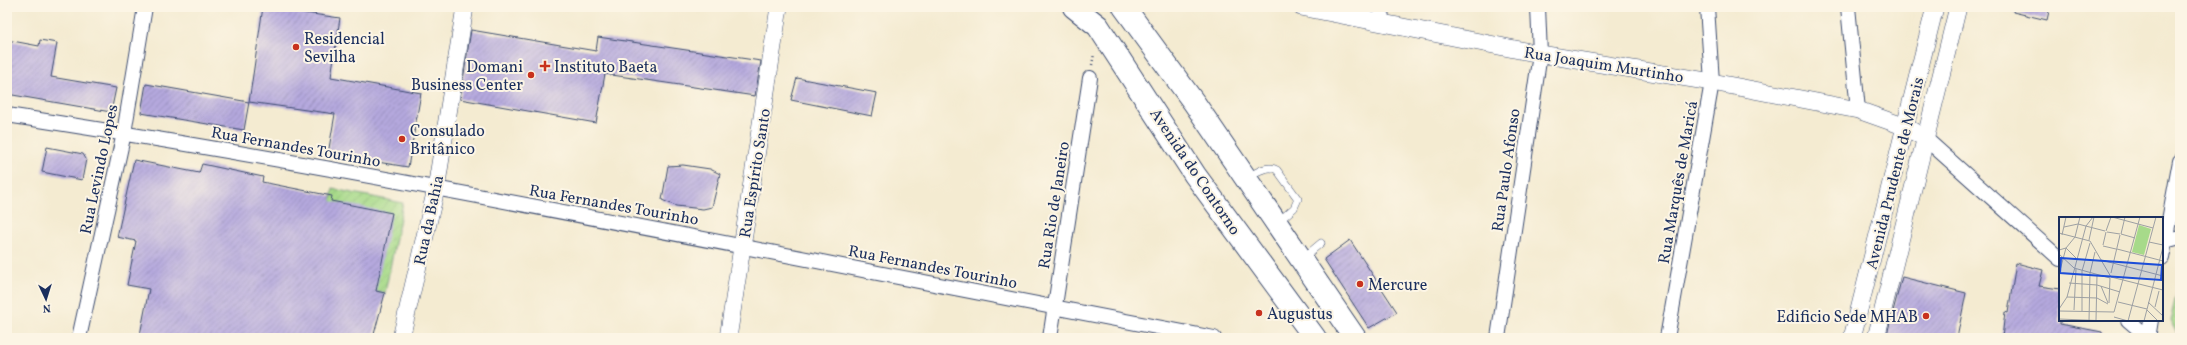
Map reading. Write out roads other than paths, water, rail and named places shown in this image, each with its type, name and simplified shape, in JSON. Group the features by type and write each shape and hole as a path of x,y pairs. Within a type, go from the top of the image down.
{"main road":[{"name":"Avenida do Contorno","path":"1074,7 1087,15 1098,26 1195,175 1315,338"},
{"path":"1124,7 1195,104 1355,338"}],"street":[{"name":"Rua Levindo Lopes","path":"79,338 124,133 145,7"},
{"name":"Rua da Bahia","path":"401,338 436,189 465,7"},
{"name":"Rua Espírito Santo","path":"728,338 779,7"},
{"name":"Rua Joaquim Murtinho","path":"1301,7 1381,14 1540,54 1712,82 1858,110 1906,127 1926,139"},
{"name":"Rua Paulo Afonso","path":"1498,338 1540,54 1538,7"},
{"name":"Rua Marquês de Maricá","path":"1667,338 1712,82 1707,7"},
{"path":"1848,7 1858,110"},
{"name":"Avenida Prudente de Morais","path":"1852,338 1935,7"},
{"name":"Avenida Prudente de Morais","path":"1876,338 1958,7"},
{"name":"Rua Rio de Janeiro","path":"1050,338 1090,78"},
{"name":"Rua Fernandes Tourinho","path":"7,114 261,156 743,245 1055,308 1214,338"},
{"path":"1926,139 2059,258"},
{"path":"2163,252 2180,161"},
{"path":"2165,241 2180,237"},
{"path":"2129,321 2148,338"},
{"path":"2148,338 2151,321"}],"lane":[{"path":"1245,178 1267,168 1273,167 1277,170 1298,199 1294,208 1277,224"},
{"path":"1302,259 1321,243"}],"place":[{"name":"Residencial Sevilha","path":"296,47"},
{"name":"Instituto Baeta","path":"545,66"},
{"name":"Domani Business Center","path":"531,75"},
{"name":"Consulado Britânico","path":"402,139"},
{"name":"Mercure","path":"1360,284"},
{"name":"Augustus","path":"1259,313"},
{"name":"Edificio Sede MHAB","path":"1926,316"}]}
